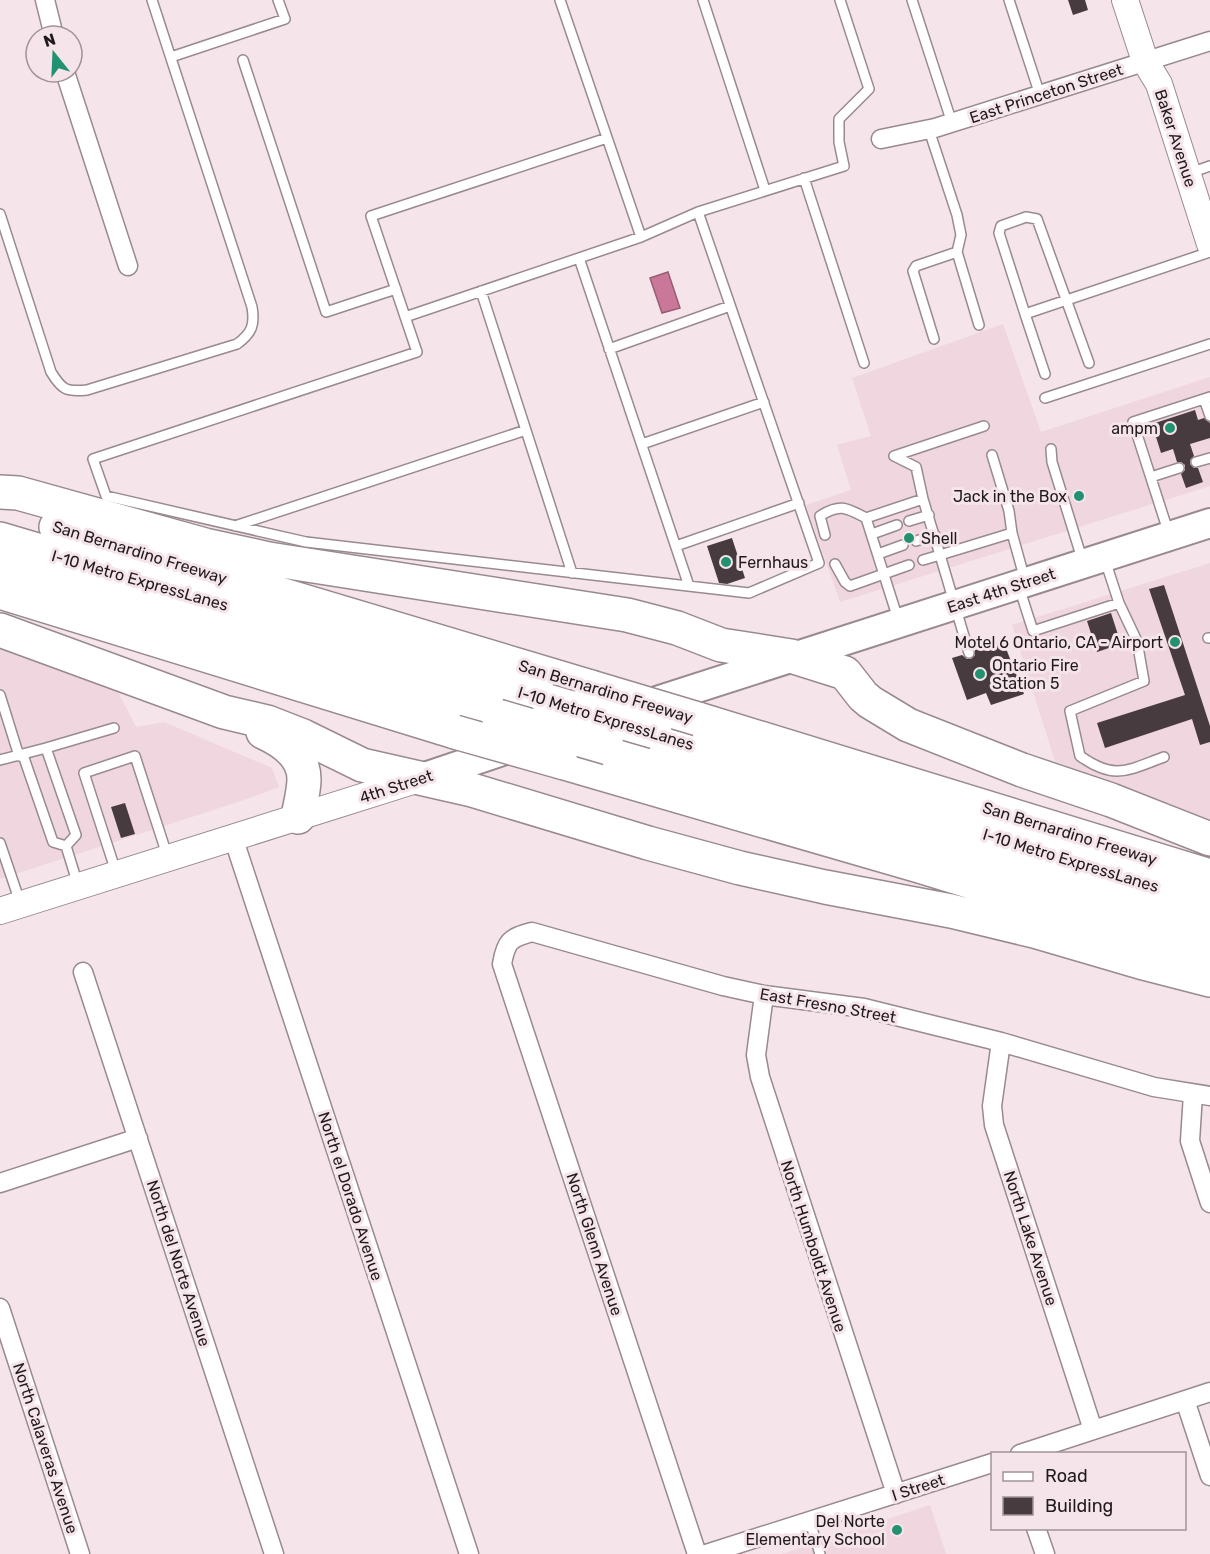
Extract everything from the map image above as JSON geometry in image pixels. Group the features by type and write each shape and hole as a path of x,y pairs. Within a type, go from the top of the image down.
{"highway":[{"path":"0,492 18,493 205,545 269,559 627,615 677,628 721,645 791,656 845,673 870,702 908,725 1022,770 1110,800 1210,839"},
{"name":"San Bernardino Freeway","path":"0,510 698,719 1210,876"},
{"name":"I-10 Metro ExpressLanes","path":"0,539 655,732 1210,902"},
{"name":"I-10 Metro ExpressLanes","path":"0,567 1210,928"},
{"path":"0,592 455,732 973,882 1210,955"},
{"path":"0,630 224,712 267,722 312,740 362,765 472,790 740,868 962,913 1210,980"},
{"path":"224,712 239,722 277,738 292,750 304,778 298,817"}],"main road":[{"name":"Baker Avenue","path":"1125,0 1145,61 1159,84 1199,170 1210,244"},
{"name":"East 4th Street","path":"791,656 1210,523"},
{"name":"4th Street","path":"10,908 419,779 791,656"}],"street":[{"path":"45,0 51,24"},
{"name":"East Princeton Street","path":"881,139 952,123 1210,41"},
{"path":"69,84 128,266"},
{"name":"North el Dorado Avenue","path":"233,837 469,1554"},
{"name":"East Fresno Street","path":"517,937 532,932 723,986 764,995 864,1008 1001,1042 1154,1087 1202,1095"},
{"name":"North Glenn Avenue","path":"517,937 505,947 502,964 697,1554"},
{"name":"North del Norte Avenue","path":"83,972 274,1554"},
{"name":"North Humboldt Avenue","path":"764,995 756,1055 760,1077 896,1494"},
{"name":"North Lake Avenue","path":"1001,1042 992,1106 994,1125 1094,1430"},
{"path":"1202,1095 1191,1141 1210,1203"},
{"path":"0,1183 138,1138"},
{"name":"North Calaveras Avenue","path":"0,1308 80,1554"},
{"path":"1026,1452 1210,1392"},
{"path":"1185,1400 1210,1476"},
{"name":"I Street","path":"706,1554 991,1464"},
{"path":"1037,1530 1045,1554"}],"lane":[{"path":"0,214 51,372 59,385 70,392 87,390 237,344 249,334 254,321 252,307 152,0"},
{"path":"171,57 285,19 278,0"},
{"path":"560,0 641,237"},
{"path":"703,0 765,190"},
{"path":"405,317 641,237 698,212 844,166 839,142 839,119 869,89 840,0"},
{"path":"912,0 952,123"},
{"path":"1008,0 1040,95"},
{"path":"243,60 326,312 396,289"},
{"path":"928,130 957,215 961,235 957,252 979,325"},
{"path":"607,138 371,216 417,352 93,459 106,496 306,542 749,593 819,563 698,212"},
{"path":"804,178 864,363"},
{"path":"1045,374 999,233 1001,226 1026,217 1037,219 1089,363"},
{"path":"934,339 913,271 916,266 957,252"},
{"path":"1025,314 1210,252"},
{"path":"579,258 689,586"},
{"path":"481,291 572,573"},
{"path":"609,349 730,306"},
{"path":"1045,398 1210,344"},
{"path":"1170,536 1133,422 1207,398 1210,416"},
{"path":"642,444 764,402"},
{"path":"969,653 923,499 916,467 894,456 984,426"},
{"path":"235,526 526,430"},
{"path":"1051,449 1052,462 1094,560 1119,603 1137,641 1143,665 1144,681 1070,711 1080,756 1095,767 1121,773 1164,757"},
{"path":"992,455 1009,511 1033,631 1119,603"},
{"path":"1196,462 1210,458"},
{"path":"1151,477 1179,468"},
{"path":"866,518 923,499"},
{"path":"676,546 799,503"},
{"path":"825,535 820,516 831,509 847,507 866,518 899,622"},
{"path":"909,521 928,515"},
{"path":"872,534 897,525"},
{"path":"923,560 1012,533"},
{"path":"916,541 935,535"},
{"path":"878,554 903,545"},
{"path":"835,564 845,582 850,586 909,565"},
{"path":"0,695 53,842 66,846"},
{"path":"0,760 22,756 114,728"},
{"path":"46,748 76,835 66,846"},
{"path":"117,874 84,773 135,756 168,858"},
{"path":"0,843 10,908"},
{"path":"66,846 78,885"},
{"path":"810,1522 820,1554"}],"shaded area":[{"path":"668,272 680,308 662,313 650,278"},
{"path":"1003,324 1041,432 1210,377 1210,486 840,602 806,505 851,490 837,445 871,436 852,378"},
{"path":"1210,563 1210,824 1055,761 1012,625"},
{"path":"0,645 114,684 136,727 164,722 272,768 279,787 0,879"},
{"name":"Del Norte Elementary School","path":"930,1505 946,1554 782,1554"}],"building":[{"path":"1068,0 1085,0 1088,10 1073,15"},
{"path":"1195,410 1198,420 1204,418 1210,423 1210,438 1190,444 1194,456 1190,464 1198,468 1203,482 1186,488 1181,474 1185,470 1185,465 1177,462 1173,449 1161,453 1152,424"},
{"name":"Fernhaus","path":"732,538 745,578 727,584 719,583 707,546"},
{"name":"Motel 6 Ontario, CA - Airport","path":"1164,585 1210,726 1210,742 1200,745 1192,719 1105,748 1097,723 1185,695 1149,589"},
{"path":"1111,613 1121,644 1097,652 1087,621"},
{"name":"Ontario Fire Station 5","path":"1003,641 1024,694 991,705 986,693 967,700 952,658 962,655 971,659 975,655 975,650"},
{"path":"125,803 135,834 121,838 111,807"}],"place":[{"name":"ampm","path":"1170,428"},
{"name":"Jack in the Box","path":"1079,496"},
{"name":"Shell","path":"909,538"},
{"name":"Fernhaus","path":"726,562"},
{"name":"Motel 6 Ontario, CA - Airport","path":"1175,642"},
{"name":"Ontario Fire Station 5","path":"980,674"},
{"name":"Del Norte Elementary School","path":"897,1530"}]}
